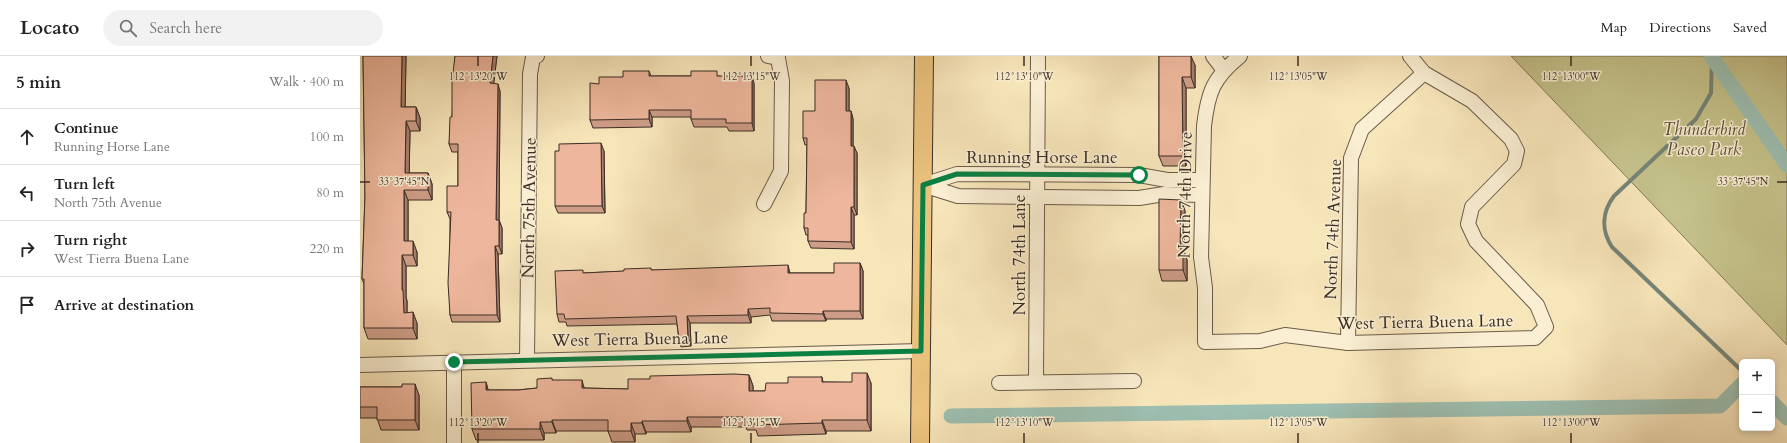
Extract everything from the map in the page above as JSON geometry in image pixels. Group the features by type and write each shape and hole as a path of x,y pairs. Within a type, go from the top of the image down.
{"main road":[{"path":"920,443 924,56"}],"street":[{"name":"North 75th Avenue","path":"527,360 530,74 535,56"},
{"name":"North 74th Lane","path":"1036,382 1038,56"},
{"path":"1213,56 1224,69"},
{"name":"North 74th Drive","path":"1205,342 1205,288 1201,257 1202,180 1206,106 1212,86 1224,69 1240,56"},
{"path":"1410,56 1424,73"},
{"path":"764,204 781,171 782,80 773,57"},
{"name":"West Tierra Buena Lane","path":"1205,342 1260,341 1285,336 1348,343 1535,338 1546,326 1537,305 1476,241 1468,224 1472,207 1514,164 1517,151 1511,139 1472,101 1424,73"},
{"name":"North 74th Avenue","path":"1348,343 1351,158 1362,129 1424,73"},
{"name":"Running Horse Lane","path":"923,185 957,174 1139,175 1167,180 1202,180"},
{"path":"1139,175 1139,198"},
{"path":"923,185 958,196 1139,198 1164,194 1202,195"},
{"name":"West Tierra Buena Lane","path":"360,365 921,351"},
{"path":"454,362 454,443"},
{"path":"999,382 1134,381"}],"green space":[{"name":"Thunderbird Paseo Park","path":"1511,56 1787,56 1787,345"}],"building":[{"path":"363,56 402,56 401,107 416,107 416,121 406,121 405,173 428,173 428,190 404,190 404,241 413,241 413,255 402,255 402,290 404,313 413,312 413,328 364,328 364,279 362,279 365,196"},
{"path":"455,56 493,56 490,83 498,84 496,220 499,220 499,246 495,246 497,315 450,315 448,283 451,212 447,212 447,186 458,186 458,144 449,144 450,117 452,117 452,81"},
{"path":"1159,56 1191,56 1191,77 1182,77 1183,156 1159,156"},
{"path":"623,71 649,71 649,76 691,76 691,71 717,71 717,76 752,76 752,123 726,123 726,119 691,119 691,110 649,110 649,119 590,120 590,83 599,84 599,77 623,77"},
{"path":"815,80 846,80 846,111 851,111 851,146 854,146 854,207 851,207 851,242 808,241 808,228 804,228 804,213 806,213 807,138 803,138 803,111 815,111"},
{"path":"601,143 602,206 555,206 555,151 559,151 559,144"},
{"path":"1159,199 1181,200 1180,249 1183,249 1183,270 1159,270"},
{"path":"834,263 860,263 860,311 823,311 823,314 770,313 770,308 748,309 748,315 687,316 688,338 679,339 676,316 565,319 564,314 557,314 555,271 583,270 583,273 624,271 624,269 651,268 651,270 788,265 788,273 834,273"},
{"path":"852,373 867,373 867,420 822,420 822,423 754,425 754,419 743,419 743,417 687,417 687,421 642,421 642,423 631,423 631,431 608,431 608,420 552,420 552,422 540,422 540,429 472,429 471,383 486,382 486,390 518,390 537,388 537,379 552,378 552,380 582,380 582,388 628,389 628,379 650,379 650,376 735,374 749,375 749,391 765,391 766,383 788,383 788,377 822,377 822,382 852,382"},
{"path":"402,384 415,384 415,420 377,420 377,407 360,407 360,387 402,387"}],"waterway":[{"path":"1711,56 1787,165"},
{"path":"1712,57 1711,93 1696,119 1614,196 1607,208 1604,221 1608,241 1612,247 1739,368"},
{"path":"951,416 1720,406 1739,387"},
{"path":"1775,405 1787,418"}],"route":[{"path":"454,362 822,352 921,351 923,185 957,174 1139,175"}]}
